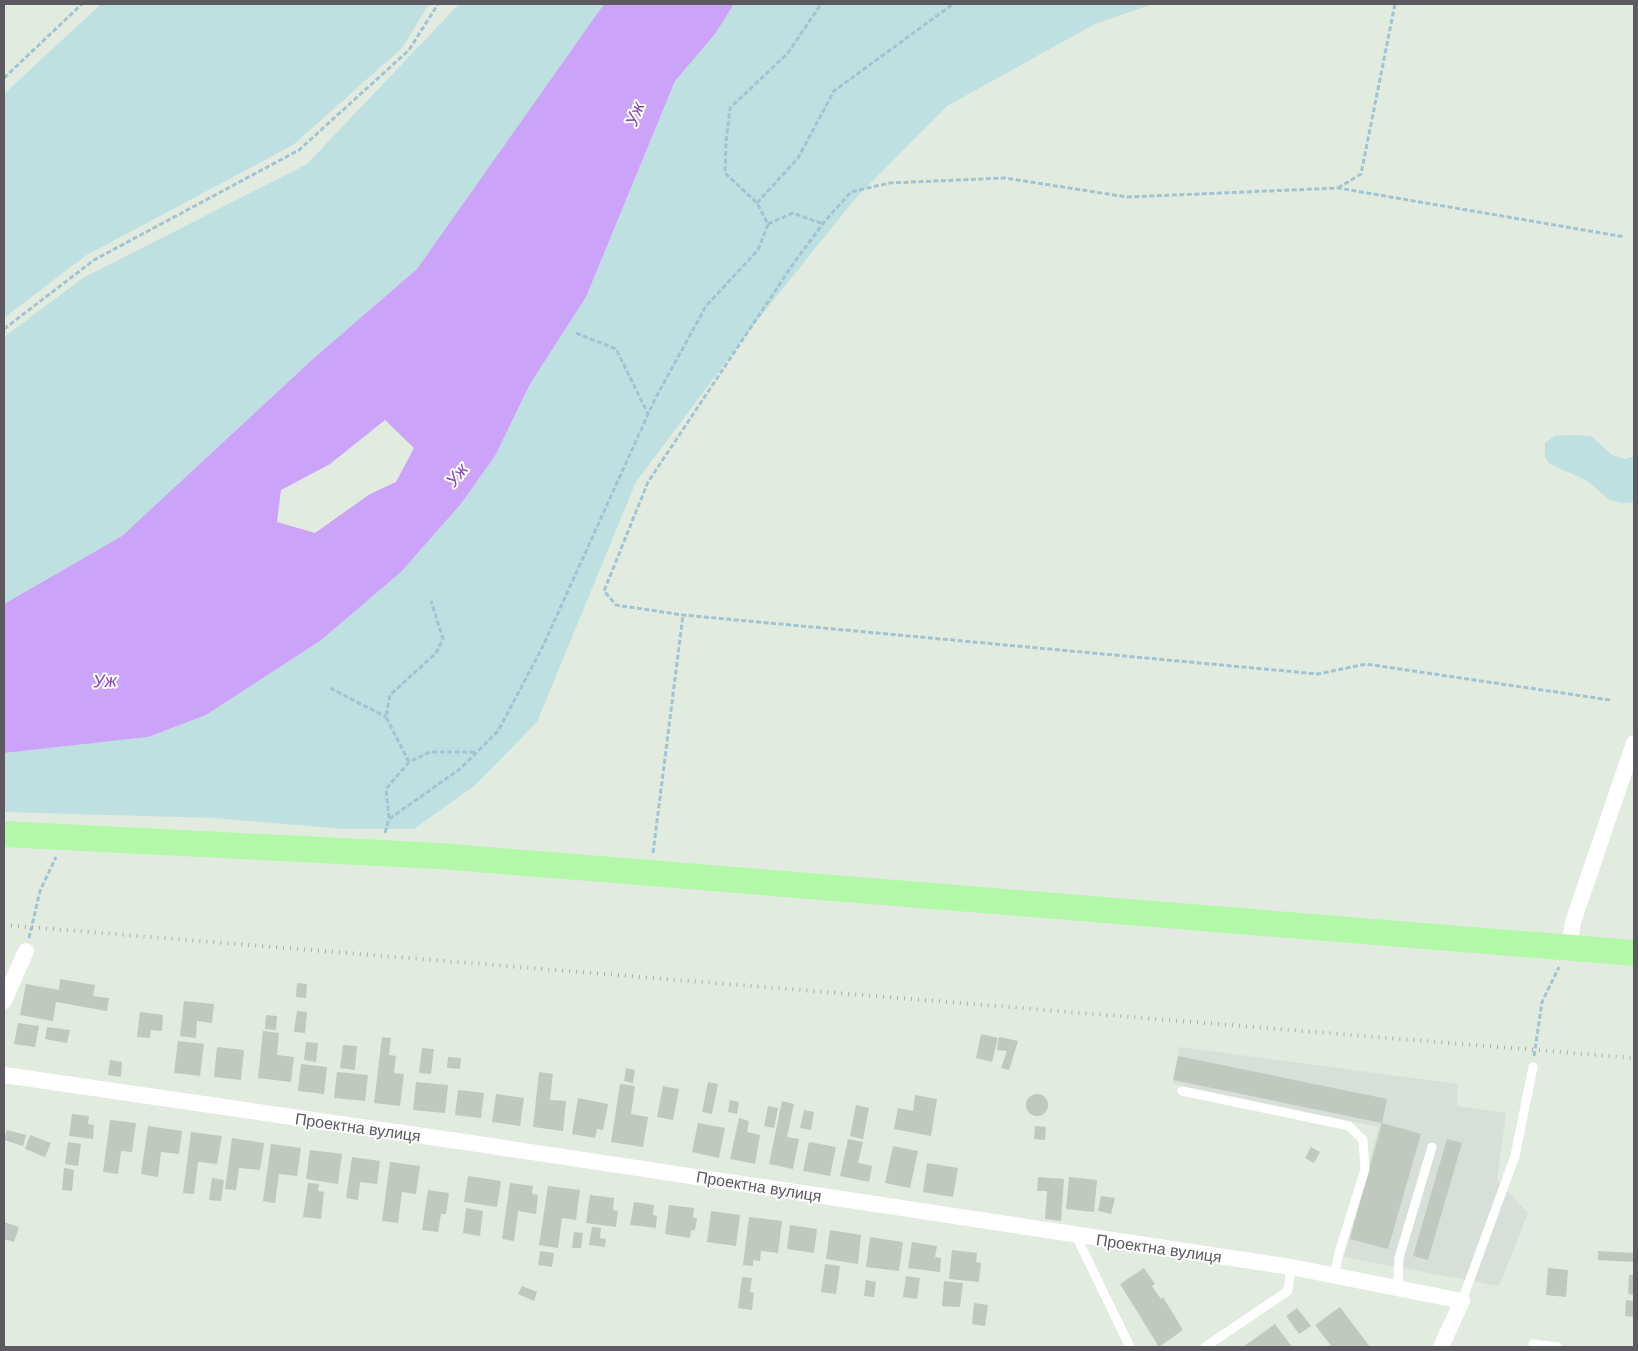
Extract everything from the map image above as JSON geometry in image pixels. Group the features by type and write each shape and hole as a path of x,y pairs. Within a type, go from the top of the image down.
{"main road":[{"path":"4,834 440,856 1634,953"}],"street":[{"path":"1568,948 1573,922 1633,751"},
{"path":"4,1001 26,951"},
{"name":"Проектна вулиця","path":"4,1075 524,1151 1291,1267 1462,1301"},
{"path":"1442,1347 1462,1301"}],"lane":[{"path":"1462,1301 1515,1156 1533,1067"},
{"path":"1182,1091 1349,1126 1358,1132 1363,1140 1366,1153 1365,1169 1338,1253 1334,1277"},
{"path":"1398,1288 1400,1258 1432,1147"},
{"path":"1076,1236 1130,1347"},
{"path":"1206,1347 1288,1291 1291,1267"},
{"path":"1533,1344 1557,1347"}],"path":[{"path":"4,78 82,4"},
{"path":"4,329 94,260 299,150 409,50 438,4"},
{"path":"768,224 757,203 725,173 730,108 788,53 821,4"},
{"path":"757,203 798,158 834,91 953,4"},
{"path":"1338,188 1361,174 1394,4"},
{"path":"1610,700 1366,664 1318,674 683,615 616,605 604,591 648,482 793,264 823,224 851,192 888,183 1005,178 1127,197 1338,188 1625,237"},
{"path":"389,818 460,769 498,731 543,646 648,415 706,306 758,250 768,224 793,212 823,224"},
{"path":"576,333 616,349 648,415"},
{"path":"386,717 390,695 436,653 443,639 431,601"},
{"path":"651,873 683,615"},
{"path":"330,688 386,717 409,762"},
{"path":"378,853 389,818 386,789 409,762 430,752 477,752"},
{"path":"26,951 40,891 65,837"},
{"path":"1533,1067 1542,1002 1568,948"}],"shaded area":[{"path":"101,4 429,4 402,48 293,145 85,256 4,318 4,94"},
{"path":"459,4 604,4 417,269 314,358 122,536 4,604 4,337 83,278 307,164"},
{"path":"734,4 1153,4 1095,24 947,106 855,199 752,327 636,482 537,722 474,786 414,829 345,829 215,818 4,812 4,753 148,737 206,715 320,641 401,572 460,505 495,456 530,384 586,297 675,81 715,34"},
{"path":"1555,436 1591,436 1612,455 1626,459 1634,456 1634,502 1622,503 1610,500 1586,480 1550,464 1545,457 1545,443"},
{"path":"1179,1047 1458,1084 1457,1106 1506,1113 1497,1180 1528,1213 1499,1286 1344,1257 1379,1127 1173,1084"}],"water":[{"name":"Уж","path":"604,4 734,4 715,34 675,81 586,297 530,384 495,456 460,505 401,572 320,641 206,715 148,737 4,753 4,604 122,536 314,358 417,269","holes":["385,420 414,448 396,482 370,494 315,533 277,522 281,490 330,464"]}],"building":[{"path":"60,979 95,985 93,996 109,998 107,1011 56,1002 53,1021 20,1015 26,984 59,990"},
{"path":"297,983 307,984 306,998 296,997"},
{"path":"184,1001 214,1004 212,1023 197,1021 196,1038 180,1036"},
{"path":"297,1011 307,1012 305,1033 294,1032"},
{"path":"140,1012 163,1015 162,1031 151,1030 150,1038 137,1037"},
{"path":"266,1015 277,1016 276,1030 265,1029"},
{"path":"18,1023 39,1026 35,1047 14,1044"},
{"path":"47,1027 70,1030 67,1043 45,1039"},
{"path":"263,1031 279,1033 277,1055 294,1057 291,1082 258,1078"},
{"path":"981,1034 998,1038 992,1062 976,1058"},
{"path":"382,1037 391,1038 389,1055 396,1056 394,1073 404,1074 400,1106 374,1103"},
{"path":"999,1037 1018,1041 1009,1070 1001,1068 1007,1051 997,1050"},
{"path":"178,1041 204,1044 200,1076 174,1073"},
{"path":"306,1042 318,1043 316,1062 304,1060"},
{"path":"343,1045 357,1046 355,1070 340,1068"},
{"path":"217,1047 244,1050 241,1080 214,1077"},
{"path":"422,1048 434,1049 431,1074 419,1073"},
{"path":"1178,1056 1387,1099 1382,1123 1173,1080"},
{"path":"448,1057 461,1058 460,1069 447,1068"},
{"path":"110,1060 122,1062 121,1077 108,1075"},
{"path":"301,1064 327,1067 324,1094 298,1091"},
{"path":"626,1068 635,1070 633,1083 624,1081"},
{"path":"337,1072 368,1075 365,1101 334,1098"},
{"path":"539,1072 553,1074 550,1100 566,1101 563,1131 533,1127"},
{"path":"416,1082 448,1085 445,1113 413,1110"},
{"path":"708,1082 718,1084 712,1114 702,1112"},
{"path":"620,1084 635,1086 631,1114 648,1117 643,1147 611,1142"},
{"path":"663,1086 679,1089 673,1120 657,1117"},
{"path":"458,1090 484,1093 481,1118 455,1115"},
{"path":"496,1094 524,1098 520,1126 492,1122"},
{"path":"1037,1094 1045,1097 1048,1105 1045,1113 1037,1116 1029,1113 1026,1105 1029,1097"},
{"path":"915,1095 937,1099 931,1136 894,1129 898,1108 913,1111"},
{"path":"578,1098 608,1104 603,1130 597,1129 595,1138 572,1134"},
{"path":"730,1100 739,1102 737,1114 728,1112"},
{"path":"782,1101 794,1104 787,1137 799,1139 793,1169 769,1164"},
{"path":"856,1105 869,1108 863,1139 850,1136"},
{"path":"768,1106 778,1108 774,1128 764,1126"},
{"path":"804,1110 814,1112 811,1130 800,1128"},
{"path":"72,1114 89,1116 88,1124 94,1125 93,1139 69,1136"},
{"path":"739,1118 749,1121 747,1132 760,1135 755,1164 730,1159"},
{"path":"110,1120 136,1123 132,1152 121,1151 118,1174 103,1172"},
{"path":"698,1123 725,1128 719,1158 692,1152"},
{"path":"1382,1123 1421,1134 1388,1249 1350,1239"},
{"path":"148,1126 182,1131 179,1154 161,1152 158,1177 141,1174"},
{"path":"1035,1126 1046,1127 1045,1140 1034,1139"},
{"path":"7,1130 26,1135 23,1146 4,1140"},
{"path":"191,1132 222,1136 217,1164 198,1162 194,1194 183,1193"},
{"path":"30,1135 51,1143 45,1157 25,1149"},
{"path":"232,1138 264,1143 260,1170 239,1168 236,1190 225,1189"},
{"path":"848,1139 863,1142 858,1163 872,1166 869,1182 840,1176"},
{"path":"1447,1139 1462,1143 1428,1260 1413,1256"},
{"path":"68,1142 81,1144 78,1166 65,1164"},
{"path":"809,1142 836,1147 830,1176 803,1171"},
{"path":"271,1144 301,1148 297,1176 279,1174 275,1203 263,1201"},
{"path":"893,1146 918,1151 910,1188 885,1183"},
{"path":"1311,1147 1320,1152 1314,1163 1305,1158"},
{"path":"310,1150 342,1154 338,1184 306,1179"},
{"path":"352,1157 380,1161 377,1184 360,1182 358,1200 346,1198"},
{"path":"390,1162 420,1166 416,1194 402,1192 398,1223 382,1221"},
{"path":"927,1163 958,1168 953,1197 923,1192"},
{"path":"64,1168 74,1170 72,1191 62,1190"},
{"path":"468,1176 501,1181 497,1207 464,1202"},
{"path":"1038,1177 1064,1179 1061,1221 1045,1219 1047,1191 1037,1191"},
{"path":"1069,1177 1097,1180 1094,1212 1066,1209"},
{"path":"212,1178 224,1180 221,1201 209,1200"},
{"path":"308,1183 319,1184 318,1191 324,1192 321,1219 303,1217"},
{"path":"510,1183 533,1186 532,1194 538,1195 536,1214 518,1211 514,1241 502,1239"},
{"path":"548,1186 580,1190 576,1220 562,1218 558,1248 539,1245"},
{"path":"428,1190 449,1193 446,1214 441,1214 438,1232 422,1230"},
{"path":"590,1195 614,1198 613,1210 618,1211 616,1227 586,1223"},
{"path":"1101,1196 1115,1198 1111,1214 1098,1211"},
{"path":"634,1202 654,1205 653,1215 657,1216 656,1228 630,1225"},
{"path":"669,1205 694,1208 693,1218 697,1218 695,1230 691,1230 690,1238 665,1234"},
{"path":"466,1208 483,1211 480,1236 463,1233"},
{"path":"711,1211 740,1215 736,1246 707,1242"},
{"path":"749,1217 782,1221 778,1253 761,1251 760,1261 753,1260 753,1266 743,1265"},
{"path":"4,1222 19,1227 14,1242 4,1239"},
{"path":"790,1225 817,1229 814,1253 787,1249"},
{"path":"592,1227 601,1228 600,1238 606,1239 605,1247 589,1245"},
{"path":"830,1230 861,1235 858,1264 826,1259"},
{"path":"574,1232 583,1233 581,1248 572,1248"},
{"path":"870,1237 903,1242 899,1271 866,1267"},
{"path":"912,1242 937,1246 935,1257 941,1258 940,1272 908,1268"},
{"path":"952,1250 977,1253 976,1262 981,1263 979,1282 949,1279"},
{"path":"540,1251 554,1253 552,1267 538,1265"},
{"path":"1598,1251 1634,1253 1634,1262 1598,1260"},
{"path":"825,1264 840,1266 836,1294 821,1292"},
{"path":"1144,1268 1155,1284 1152,1286 1161,1299 1163,1297 1183,1330 1159,1347 1120,1284"},
{"path":"1548,1268 1568,1270 1566,1297 1546,1295"},
{"path":"1629,1275 1634,1275 1634,1295 1628,1294"},
{"path":"906,1276 920,1278 917,1299 903,1297"},
{"path":"742,1277 752,1278 750,1292 754,1293 752,1310 738,1308"},
{"path":"866,1280 876,1282 874,1297 864,1296"},
{"path":"944,1281 963,1283 960,1307 942,1306"},
{"path":"522,1286 537,1292 534,1301 518,1294"},
{"path":"1626,1300 1634,1301 1634,1317 1625,1316"},
{"path":"974,1303 988,1305 985,1326 972,1324"},
{"path":"1340,1307 1370,1347 1332,1347 1315,1325"},
{"path":"1297,1308 1311,1326 1299,1334 1286,1316"},
{"path":"1275,1324 1292,1347 1243,1347"}],"railway":[{"path":"4,925 1634,1058"}]}
